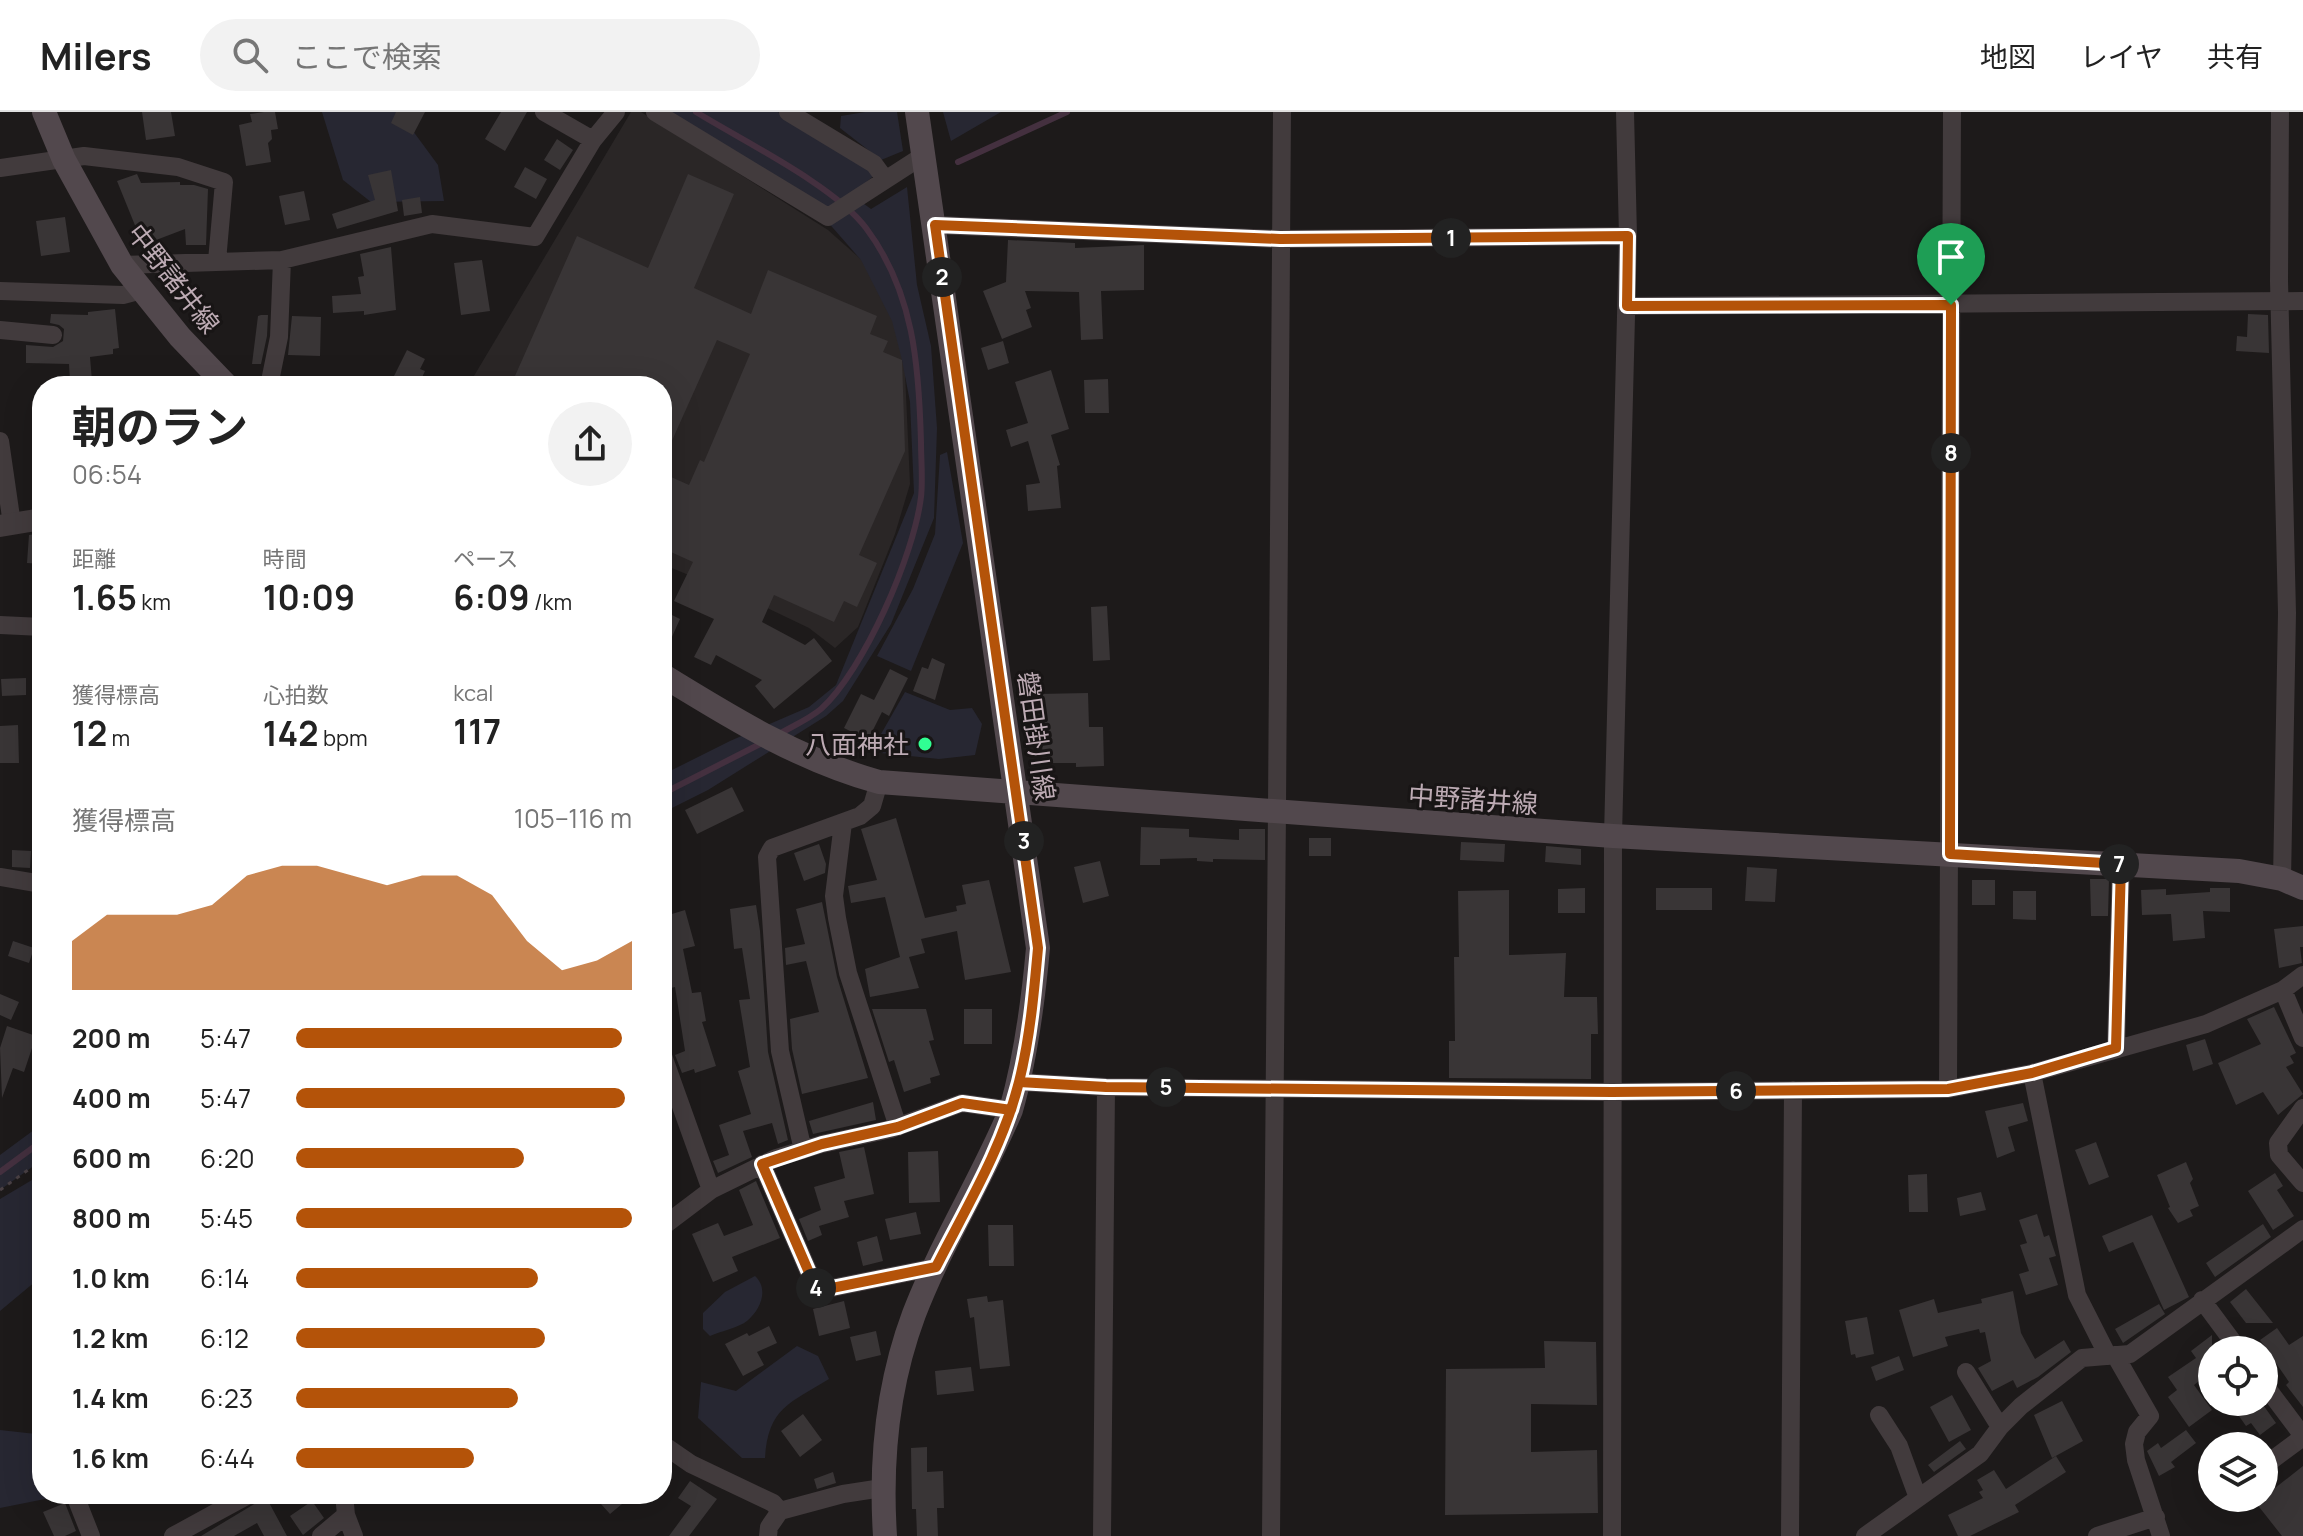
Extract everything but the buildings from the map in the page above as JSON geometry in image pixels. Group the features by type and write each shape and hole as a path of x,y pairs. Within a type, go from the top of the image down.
{"main road":[{"name":"中野諸井線","path":"44,112 64,160 122,265 180,337 217,376"},
{"name":"磐田掛川線","path":"885,1536 882,1488 886,1426 897,1367 915,1311 1011,1110 1032,1011 1038,948 917,112"},
{"name":"中野諸井線","path":"672,681 748,728 810,759 879,782 1613,836 2239,871 2292,884"}],"street":[{"path":"544,112 593,140"},
{"path":"122,265 282,260 432,224 535,237 593,140 616,112"},
{"path":"655,112 828,217 924,155"},
{"path":"788,112 874,164 885,179"},
{"path":"1271,1536 1277,1087 1276,813 1282,112"},
{"path":"1612,1536 1613,836 1627,306 1625,112"},
{"path":"1948,1089 1952,112"},
{"path":"2280,112 2280,301 2295,610 2292,884"},
{"path":"0,168 84,156 178,167 224,182 217,261"},
{"path":"935,225 1280,239 1628,236"},
{"path":"271,376 279,337 282,260"},
{"path":"0,291 123,295 142,290"},
{"path":"1627,306 2303,301"},
{"path":"0,330 53,335"},
{"path":"0,441 6,525 32,521"},
{"path":"0,625 32,627"},
{"path":"803,1150 780,1051 767,857 772,848 860,816 872,806 879,782"},
{"path":"843,823 834,896 837,918 848,973 898,1127"},
{"path":"2116,1048 2121,864"},
{"path":"0,877 32,882"},
{"path":"1019,1082 1106,1087 1612,1092 1948,1089 2032,1073 2206,1024 2283,990 2303,975"},
{"path":"2283,990 2303,1038"},
{"path":"2032,1073 2077,1295 2150,1416 2137,1432 2134,1444 2136,1460 2161,1536"},
{"path":"672,1081 711,1190"},
{"path":"1102,1536 1106,1087"},
{"path":"1790,1536 1793,1090"},
{"path":"672,1219 711,1190 762,1164 803,1150 898,1127 962,1103 1011,1110"},
{"path":"2303,1108 2278,1143 2279,1155 2303,1183"},
{"path":"762,1164 817,1291 936,1267"},
{"path":"1865,1536 1980,1454 2021,1406 2082,1358 2130,1354 2303,1229"},
{"path":"2202,1300 2229,1336"},
{"path":"1966,1372 2000,1427"},
{"path":"2278,1403 2303,1436 2278,1455"},
{"path":"1879,1415 1899,1446 1918,1498"},
{"path":"672,1451 691,1464 773,1503 780,1511"},
{"path":"768,1536 769,1527 780,1511 843,1494 882,1488"},
{"path":"78,1504 91,1536"},
{"path":"173,1536 228,1504"},
{"path":"345,1504 354,1536"},
{"path":"321,1536 346,1515"},
{"path":"2097,1536 2156,1517"}],"path":[{"path":"0,1190 32,1167"}],"shaded area":[{"path":"322,112 399,112 438,165 444,201 371,202 343,180"},
{"path":"631,112 641,112 828,230 864,262 894,313 904,350 910,484 895,534 858,627 835,648 809,628 672,568 672,376 474,376"},
{"path":"665,112 778,112 879,171 852,195 871,209 907,187 917,285 931,346 937,428 934,518 891,624 843,701 826,716 708,790 672,808 672,770 809,707 836,685 914,493 910,402 892,321 861,260 819,212"},
{"path":"897,112 903,151 881,160 840,128 841,116"},
{"path":"943,112 1001,112 951,141"},
{"path":"947,452 963,543 911,671 877,656 913,589 935,534 940,455"},
{"path":"905,692 950,710 972,708 982,724 975,755 939,759 881,753 881,734"},
{"path":"32,1131 32,1167 0,1190 0,1155"},
{"path":"32,1180 32,1284 0,1311 0,1199"},
{"path":"755,1276 762,1287 762,1299 756,1311 734,1328 710,1336 703,1329 703,1313 725,1292"},
{"path":"797,1346 818,1356 829,1379 792,1401 776,1417 767,1441 765,1458 742,1458 698,1418 701,1382 736,1391"},
{"path":"0,1430 32,1434 32,1502 0,1508"}],"waterway":[{"path":"696,112 811,180 852,212 882,252 895,278 911,330 915,358 922,490 898,579 870,640 837,691 816,713 779,734"},
{"path":"958,162 1067,112"},
{"path":"672,789 762,743"},
{"path":"0,1172 32,1148"}],"place":[{"name":"八面神社","path":"925,744"}],"route":[{"path":"1951,305 1627,306 1628,236 1280,239 935,225 1038,948 1032,1011 1011,1110 936,1267 817,1291 762,1164 822,1144 898,1127 962,1103 1011,1110 1019,1082 1106,1087 1612,1092 1948,1089 2032,1073 2116,1048 2121,864 1950,854 1951,305"}]}
